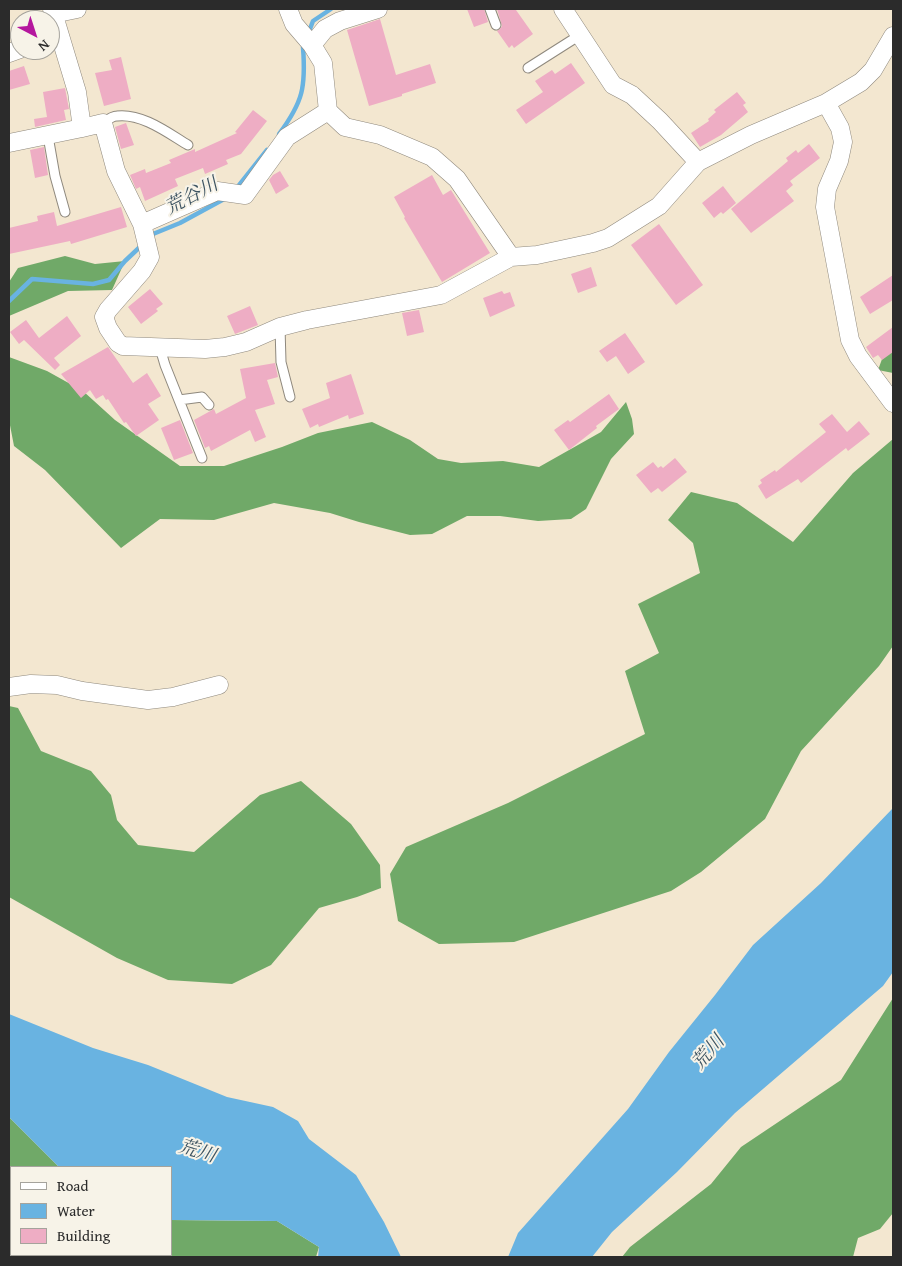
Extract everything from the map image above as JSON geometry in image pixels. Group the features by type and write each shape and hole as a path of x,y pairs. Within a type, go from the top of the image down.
{"street":[{"path":"60,10 77,9"},
{"path":"288,9 294,24 312,45 323,63 328,111 345,127 380,135 432,157 457,179 511,257"},
{"path":"312,45 325,29 340,21 378,9"},
{"path":"563,9 613,85 632,95 660,121 698,162"},
{"path":"9,143 103,123 116,170 142,224 150,257 142,271 108,310 104,317 108,328 118,343 123,346 205,349 225,347 246,342 280,327 307,320 441,295 511,257 546,253 608,238 659,206 698,162 751,135 826,103 861,82 873,70 893,36"},
{"path":"60,49 77,92 82,128"},
{"path":"826,103 840,128 844,142 839,161 827,189 826,207 850,340 858,356 893,403"},
{"path":"142,224 217,192 246,195 287,137 328,111"},
{"path":"9,686 31,684 57,685 82,691 148,700 173,697 219,685"}],"lane":[{"path":"490,9 496,25"},
{"path":"528,68 580,35"},
{"path":"103,123 115,116 132,117 159,128 188,145"},
{"path":"48,136 55,176 65,212"},
{"path":"280,327 281,362 290,397"},
{"path":"160,348 202,458"},
{"path":"179,400 202,397 209,405"}],"green space":[{"path":"65,256 95,264 125,261 112,290 68,291 9,316 9,282 18,268"},
{"path":"893,348 893,373 878,370 885,351"},
{"path":"9,357 47,371 83,391 115,420 180,466 224,466 318,433 372,422 410,440 438,459 461,463 503,461 539,467 601,432 626,402 632,419 634,434 611,459 586,509 571,519 538,521 500,516 467,516 432,534 410,535 330,513 274,503 214,520 160,519 121,548 45,470 14,446 9,420"},
{"path":"893,439 893,646 879,666 801,751 765,819 701,872 671,891 514,942 439,944 398,921 390,874 406,847 508,803 645,734 625,671 659,653 638,604 700,573 693,543 668,520 691,492 737,503 793,542 853,473"},
{"path":"9,706 18,708 41,751 91,771 111,795 117,820 138,845 194,852 260,795 301,781 351,824 380,865 381,888 319,908 271,965 232,984 168,980 117,958 9,897"},
{"path":"893,998 893,1213 880,1229 858,1238 853,1257 622,1257 630,1247 711,1184 741,1147 841,1080"},
{"path":"9,1117 58,1166 10,1166 10,1256 172,1256 172,1220 277,1221 319,1247 316,1257 9,1257"}],"water":[{"name":"荒川","path":"893,808 893,972 883,986 735,1113 677,1172 612,1232 592,1257 508,1257 518,1233 628,1109 669,1052 753,945 821,883"},
{"name":"荒川","path":"9,1014 93,1048 148,1065 227,1097 273,1107 298,1121 309,1139 356,1175 384,1222 401,1257 318,1257 319,1247 277,1221 172,1220 172,1166 58,1166 9,1117"}],"building":[{"path":"467,9 484,9 488,22 474,27"},
{"path":"497,9 519,9 516,10 533,34 514,48 512,45 509,48 497,31 502,26"},
{"path":"380,19 396,75 430,64 436,83 369,106 347,30"},
{"path":"121,57 131,99 104,106 95,73 112,70 109,60"},
{"path":"571,63 585,83 526,124 516,110 543,92 535,81 552,70 555,74"},
{"path":"24,66 30,84 9,90 9,71"},
{"path":"65,88 69,109 64,110 66,120 35,127 34,119 47,117 43,92"},
{"path":"737,92 746,103 743,105 748,112 721,135 700,147 691,133 709,121 708,119 716,112 714,110"},
{"path":"253,110 267,121 241,154 226,160 228,164 205,174 203,168 175,179 178,186 145,201 140,187 136,189 130,175 145,169 146,173 171,163 169,160 195,149 195,152 237,133 235,132"},
{"path":"126,123 134,145 121,149 115,127"},
{"path":"809,144 820,158 790,181 793,185 786,191 794,201 751,233 731,209 788,161 786,158 796,150 798,153"},
{"path":"44,147 48,175 35,178 30,150"},
{"path":"280,171 289,186 276,194 269,180"},
{"path":"432,175 443,195 451,190 490,253 442,282 404,218 394,197"},
{"path":"723,186 736,203 723,214 721,212 714,218 702,203"},
{"path":"121,207 127,227 71,244 70,241 9,254 9,228 38,221 37,216 54,212 57,226"},
{"path":"659,224 703,285 676,305 631,245"},
{"path":"591,267 597,286 578,293 571,274"},
{"path":"893,275 893,300 870,314 860,297"},
{"path":"150,289 163,304 156,309 158,311 141,324 128,307"},
{"path":"502,291 504,294 510,292 515,306 490,317 483,298"},
{"path":"250,306 258,325 235,334 227,316"},
{"path":"419,310 424,332 407,336 402,313"},
{"path":"67,316 81,336 54,358 60,365 55,370 24,340 19,344 10,332 26,320 39,338"},
{"path":"893,327 893,352 882,360 878,355 873,358 866,347"},
{"path":"625,333 645,362 628,374 616,356 607,362 599,351"},
{"path":"108,347 133,383 147,373 161,396 148,404 159,420 136,436 126,422 124,423 108,399 106,400 103,395 96,399 90,390 81,398 61,374"},
{"path":"275,363 278,377 267,380 275,404 255,410 266,437 255,442 250,430 211,451 209,446 205,448 194,420 214,409 216,414 246,398 240,369"},
{"path":"351,374 364,414 349,419 348,415 319,427 318,424 310,428 302,409 330,398 326,383"},
{"path":"609,394 619,409 569,450 554,430 568,420 570,422"},
{"path":"832,414 847,432 859,421 870,434 848,451 846,448 801,483 798,479 766,499 758,486 762,483 760,480 775,470 776,472 826,432 819,424"},
{"path":"180,420 193,453 174,460 161,428"},
{"path":"675,458 687,472 662,492 658,488 651,493 636,475 653,462 658,468 661,466 663,468"}],"waterway":[{"name":"荒谷川","path":"308,34 313,21 331,9"},
{"name":"荒谷川","path":"279,134 293,113 301,94 304,73 304,44"},
{"name":"荒谷川","path":"236,189 267,150"},
{"name":"荒谷川","path":"149,238 153,234 180,223 226,198"},
{"name":"荒谷川","path":"9,301 32,279 93,284 109,280 142,245"}]}
